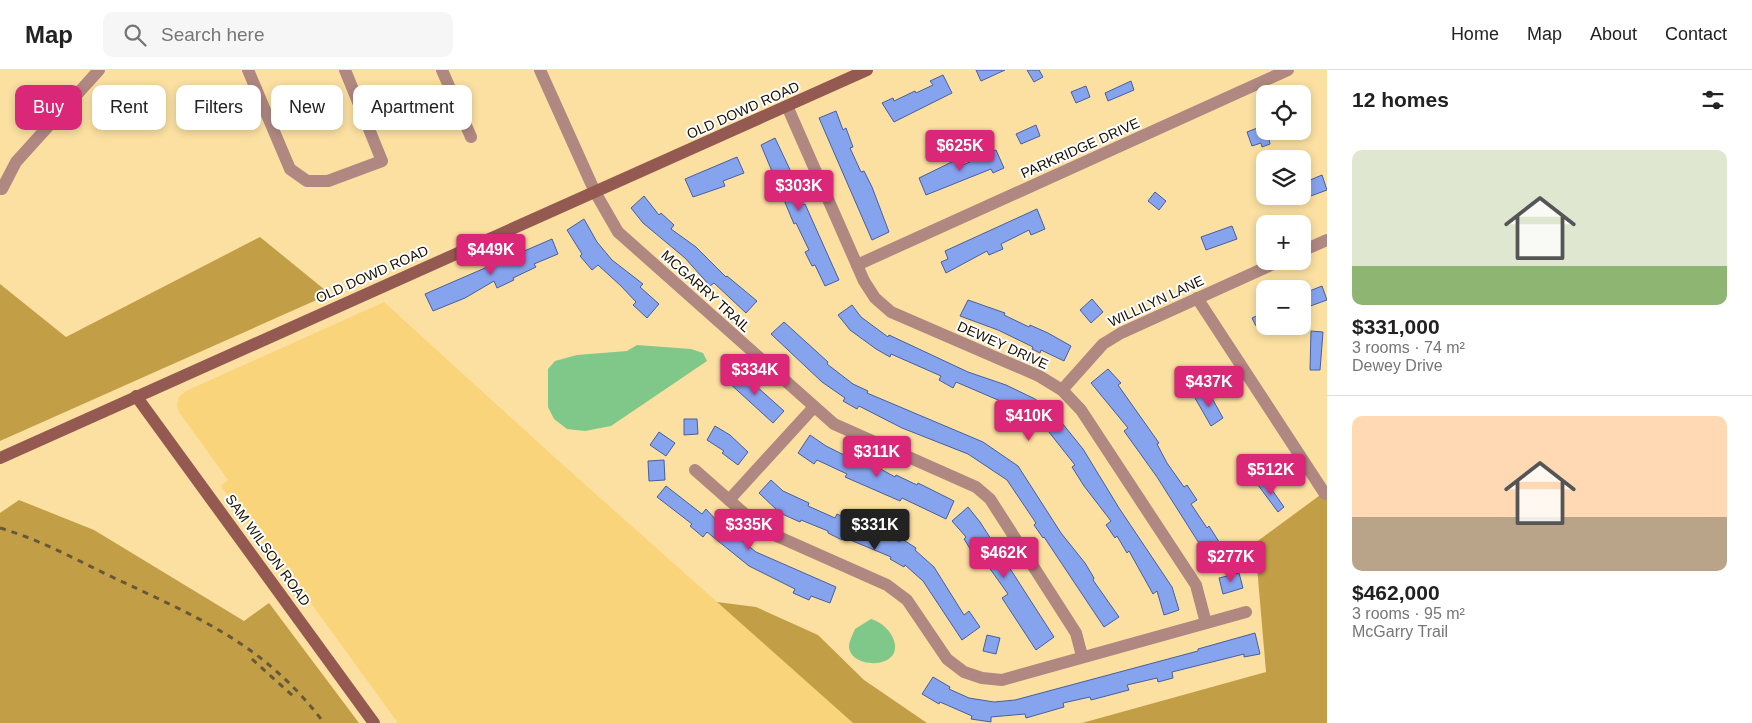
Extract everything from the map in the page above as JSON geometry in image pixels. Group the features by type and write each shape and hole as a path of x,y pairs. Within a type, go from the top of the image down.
{"street":[{"path":"2,189 16,162 100,70"},
{"path":"248,70 290,169 307,181 328,180 382,161 345,70"},
{"path":"442,70 471,137"},
{"name":"MCGARRY TRAIL","path":"540,70 595,192 618,232 814,407 846,431 976,487 990,499 1076,633 1082,656"},
{"name":"OLD DOWD ROAD","path":"0,458 867,70"},
{"name":"PARKRIDGE DRIVE","path":"857,265 1288,70"},
{"name":"DEWEY DRIVE","path":"786,106 864,281 875,298 891,312 1039,376 1062,390 1081,410 1196,585 1206,623"},
{"path":"1311,247 1327,240"},
{"name":"WILLILYN LANE","path":"1062,390 1103,344 1144,321 1260,270"},
{"path":"1197,298 1325,494"},
{"name":"SAM WILSON ROAD","path":"136,396 374,723"},
{"path":"729,500 814,407"},
{"path":"695,470 763,530 887,585 907,600 947,659 964,672 982,678 1002,680 1082,656 1246,612"}],"shaded area":[{"path":"260,237 330,294 0,441 0,284 66,337"},
{"path":"384,302 562,464 853,723 398,723 305,595 301,598 221,486 228,480 179,412 177,405 179,397 186,391"},
{"path":"637,345 691,349 703,353 707,361 611,426 585,431 567,429 554,419 548,407 548,369 555,361 577,355 627,351"},
{"path":"1327,490 1327,723 1082,723 1266,672 1255,543"},
{"path":"19,500 94,530 244,621 269,603 359,723 0,723 0,513"},
{"path":"717,602 756,607 818,635 864,680 927,723 853,723"},
{"path":"871,619 880,623 888,630 895,647 893,655 878,663 868,663 859,660 852,655 849,647 855,629"}],"building":[{"path":"976,70 1005,70 981,81"},
{"path":"1027,70 1039,70 1043,77 1034,82"},
{"path":"943,75 952,93 894,122 882,103 893,98 894,101 915,91 916,93 933,85 930,81"},
{"path":"1131,81 1134,90 1108,101 1105,93"},
{"path":"1086,86 1090,97 1076,103 1071,92"},
{"path":"836,111 843,130 846,128 853,147 850,148 861,172 864,171 872,187 889,232 872,240 819,118"},
{"path":"1036,125 1040,136 1021,144 1016,134"},
{"path":"1256,128 1256,140 1269,140 1270,144 1262,147 1261,143 1252,146 1247,132"},
{"path":"775,138 792,174 803,205 805,204 839,280 825,286 815,265 812,266 805,252 809,250 796,223 794,224 761,145"},
{"path":"996,150 1004,168 993,173 991,169 926,195 919,178 960,158 963,165"},
{"path":"737,157 744,173 723,181 725,186 693,197 685,179"},
{"path":"1322,175 1327,190 1311,196 1311,180"},
{"path":"1155,192 1166,201 1159,210 1148,201"},
{"path":"644,196 659,215 661,213 674,225 671,229 696,247 726,277 757,301 746,313 714,283 710,286 685,258 643,223 631,208"},
{"path":"1037,209 1045,229 1031,235 1029,230 1001,244 1003,249 989,255 987,251 946,273 941,262 948,259 945,251"},
{"path":"584,219 597,242 612,260 643,284 640,287 659,304 647,318 633,305 636,302 621,286 598,265 592,270 580,256 582,254 567,230"},
{"path":"1232,226 1237,239 1206,250 1201,237"},
{"path":"552,239 558,254 534,264 536,267 497,288 494,281 465,298 433,311 425,294"},
{"path":"1322,286 1327,300 1311,306 1311,290"},
{"path":"1092,299 1103,312 1091,323 1080,310"},
{"path":"968,300 1005,313 1004,315 1029,327 1030,325 1048,333 1071,346 1064,361 1041,350 1040,353 1032,349 1033,347 998,330 960,316"},
{"path":"852,305 861,317 888,337 889,335 968,372 1006,385 1035,399 1054,413 1083,449 1119,508 1172,587 1179,610 1164,615 1157,591 1153,594 1129,551 1127,553 1117,536 1115,538 1106,525 1111,521 1084,486 1072,467 1075,465 1041,422 1040,424 1017,408 1016,410 1004,405 1005,403 956,382 953,388 939,380 941,376 891,354 890,357 876,349 850,330 838,315"},
{"path":"1256,316 1256,326 1252,318"},
{"path":"784,322 828,362 827,364 853,384 868,391 867,393 983,442 1018,466 1061,533 1085,563 1094,578 1093,580 1119,617 1104,627 1034,525 1036,523 1007,480 968,454 902,428 859,406 857,409 843,401 845,398 822,382 771,334"},
{"path":"1311,331 1323,332 1320,370 1310,370"},
{"path":"737,369 784,411 773,423 727,381"},
{"path":"1108,369 1121,383 1118,385 1159,443 1157,444 1167,463 1184,487 1187,485 1197,500 1191,504 1207,528 1209,526 1221,545 1223,543 1234,558 1216,570 1157,477 1124,431 1128,428 1091,383"},
{"path":"1205,374 1211,382 1204,388 1197,381"},
{"path":"1208,391 1223,418 1211,426 1195,398"},
{"path":"684,419 697,419 698,434 684,435"},
{"path":"715,426 730,435 748,452 738,465 722,453 724,451 707,440"},
{"path":"659,432 675,443 666,456 650,445"},
{"path":"810,435 826,446 852,459 853,457 868,462 895,477 896,475 917,485 918,483 954,501 946,519 902,498 900,501 845,477 847,474 817,460 814,464 798,453"},
{"path":"664,460 665,480 649,481 648,461"},
{"path":"771,480 783,491 809,503 808,506 835,518 837,514 851,521 850,523 900,542 902,539 916,548 915,550 934,567 964,615 969,611 980,627 962,640 923,581 905,565 904,567 890,559 891,557 843,537 842,540 828,533 828,531 780,513 759,493"},
{"path":"1265,480 1284,507 1278,512 1258,485"},
{"path":"666,486 702,514 706,509 717,521 756,552 836,587 830,603 811,596 809,600 793,593 795,589 749,566 707,532 703,537 690,526 692,524 657,497"},
{"path":"968,507 980,522 1054,637 1036,650 1002,598 1008,594 978,552 974,555 964,539 966,537 952,521"},
{"path":"1239,573 1243,588 1223,594 1219,578"},
{"path":"1255,633 1260,654 1244,657 1244,654 1172,672 1173,678 1158,682 1157,678 1127,685 1129,690 1091,700 1090,697 1063,703 1064,707 1026,718 1025,714 991,717 991,722 971,719 972,716 940,702 939,704 922,694 933,677 950,687 949,689 969,698 994,702 1015,700 1198,651 1198,649"},
{"path":"987,635 1000,638 996,654 983,651"}],"railway":[{"path":"0,528 55,549 170,604 226,634 277,672 301,695 324,723"},
{"path":"252,659 293,696"}]}
